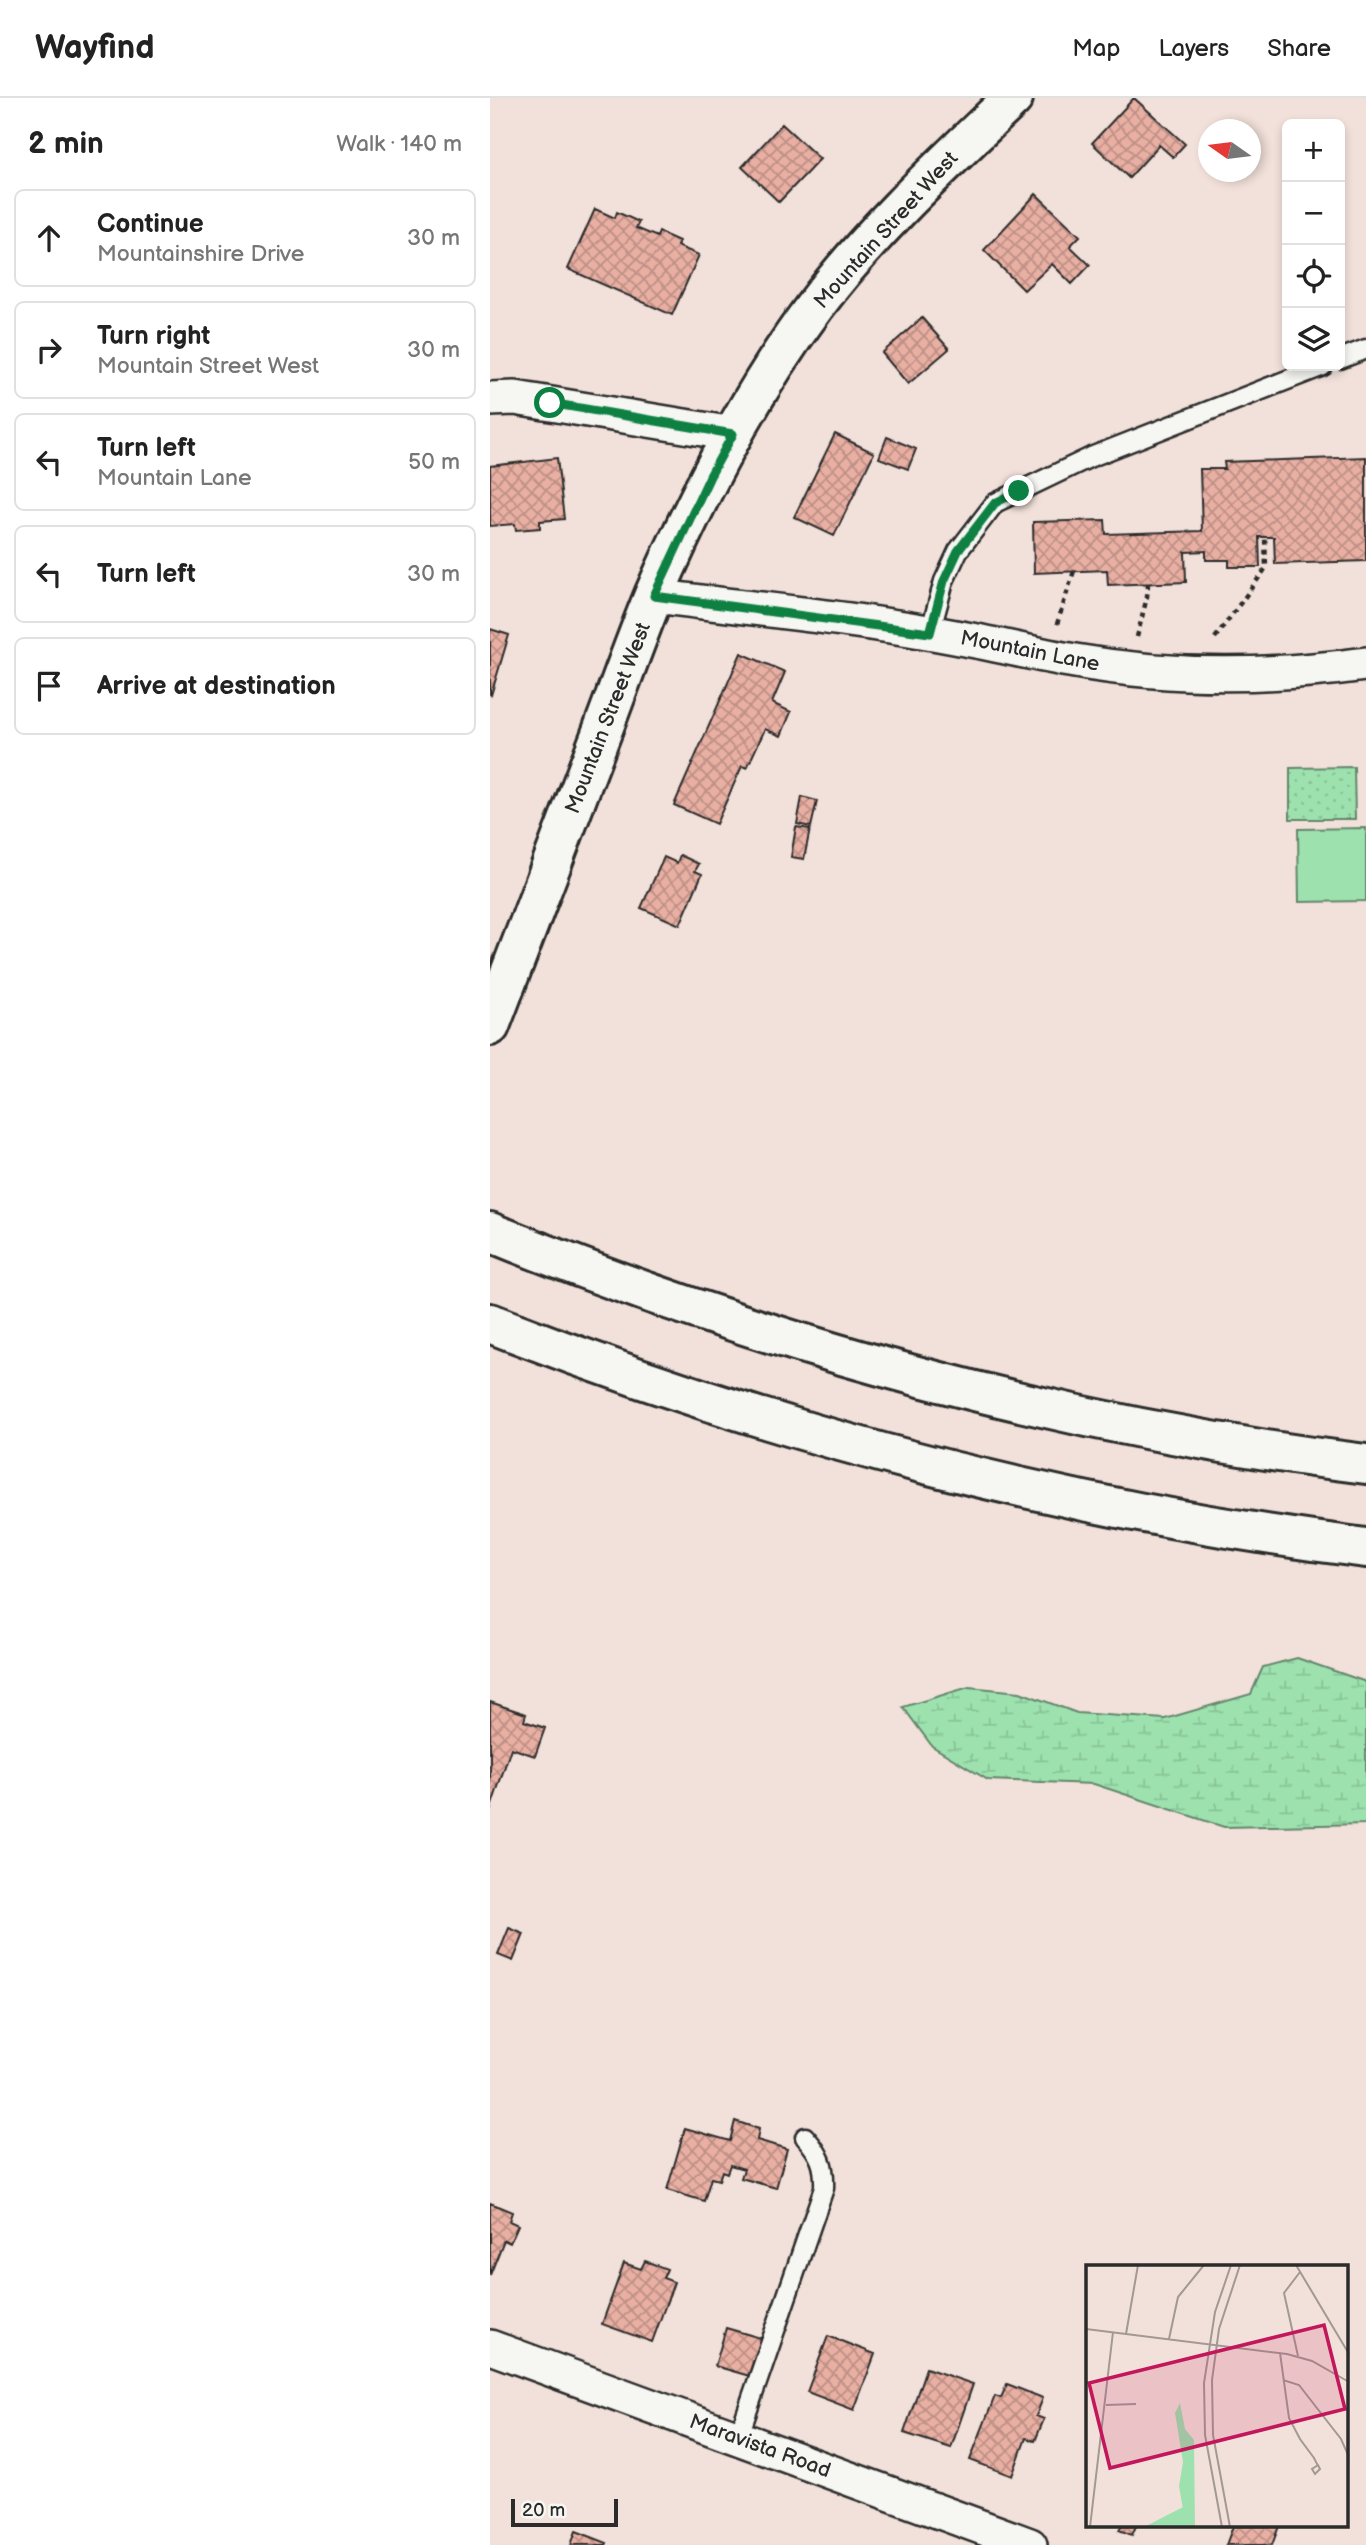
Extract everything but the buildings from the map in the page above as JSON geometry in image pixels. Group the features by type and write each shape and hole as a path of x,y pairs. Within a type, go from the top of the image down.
{"main road":[{"name":"Mountain Street West","path":"490,1026 654,596 710,476 733,434 789,344 841,275 915,192 1013,98"},
{"path":"490,1232 584,1270 761,1331 1013,1400 1172,1434 1297,1456 1366,1464"},
{"path":"490,1323 571,1355 763,1419 926,1464 1079,1500 1275,1537 1366,1548"}],"street":[{"path":"490,399 514,398 733,434"},
{"name":"Mountain Lane","path":"654,596 930,633 1046,656 1129,668 1253,674 1366,664"},
{"name":"Maravista Road","path":"490,2347 1030,2545"}],"lane":[{"path":"1345,357 1366,349"},
{"path":"930,633 944,581 958,551 995,503 1091,457 1310,371"},
{"path":"738,2438 824,2188 825,2170 820,2154 805,2137"}],"path":[{"path":"1201,673 1203,655 1266,568 1265,537"},
{"path":"1046,656 1074,571"},
{"path":"1129,668 1148,584"}],"green space":[{"path":"1354,767 1355,819 1290,819 1290,768"},
{"path":"1366,828 1366,901 1299,902 1298,829"},
{"path":"1297,1658 1366,1682 1366,1824 1224,1827 1094,1784 988,1780 932,1746 903,1707 969,1687 1020,1692 1077,1713 1165,1719 1251,1694 1263,1667"}],"route":[{"path":"550,403 733,434 710,476 654,596 930,633 944,581 958,551 995,503 1019,491"}]}
